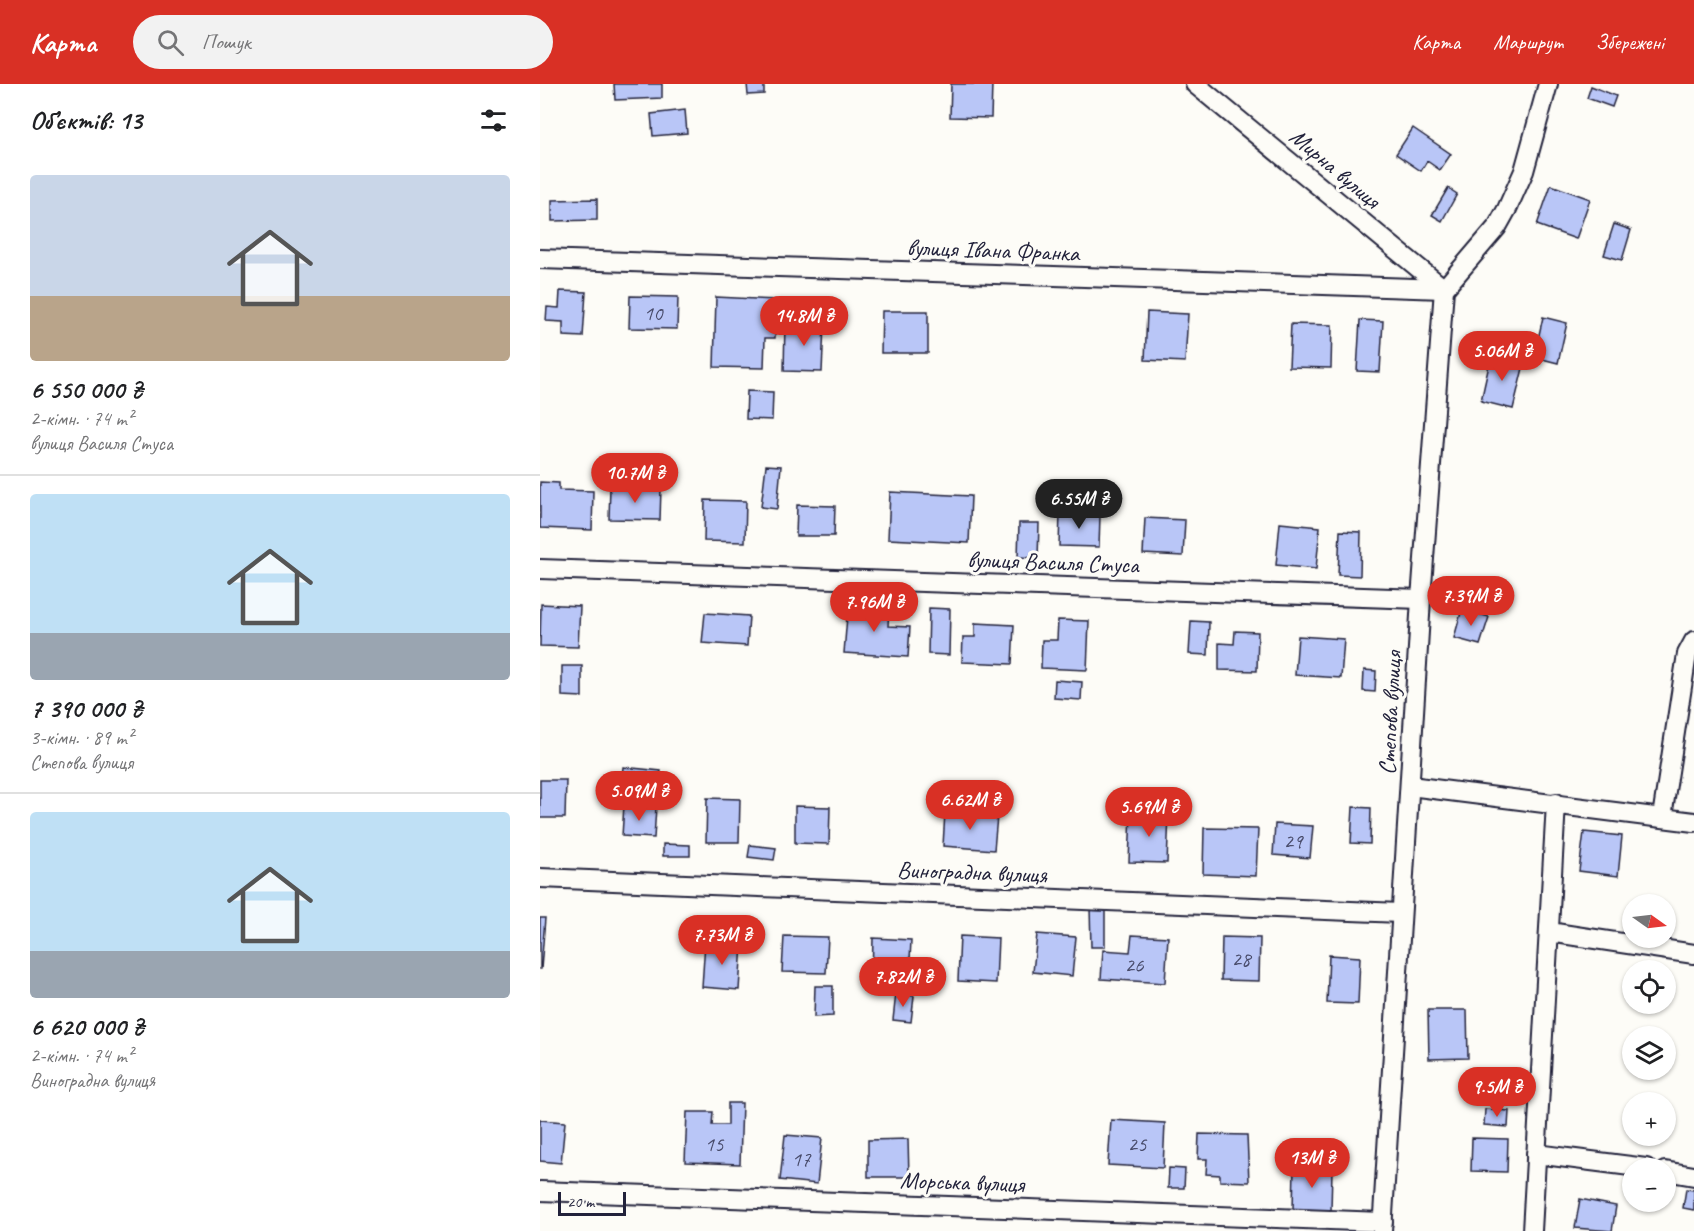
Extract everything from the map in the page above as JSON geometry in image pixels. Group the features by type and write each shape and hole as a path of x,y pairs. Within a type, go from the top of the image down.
{"street":[{"name":"Мирна вулиця","path":"1195,84 1444,289"},
{"path":"1444,289 1497,227 1507,209 1524,171 1548,84"},
{"name":"вулиця Івана Франка","path":"540,259 1444,289"},
{"name":"Степова вулиця","path":"1382,1226 1421,599 1444,289"},
{"name":"вулиця Василя Стуса","path":"540,569 1421,599"},
{"path":"1662,817 1687,654 1694,641"},
{"path":"1410,786 1694,822"},
{"path":"1532,1231 1556,803"},
{"name":"Виноградна вулиця","path":"540,878 1401,913"},
{"path":"1549,932 1694,954"},
{"path":"1536,1154 1622,1165"},
{"path":"1676,1174 1694,1176"},
{"name":"Морська вулиця","path":"540,1191 1382,1226"}],"building":[{"path":"614,84 662,84 662,98 615,100"},
{"path":"747,84 764,84 764,94 748,95"},
{"path":"951,84 992,84 991,118 950,117"},
{"path":"1591,86 1616,96 1612,107 1587,98"},
{"path":"685,110 687,133 653,136 651,114"},
{"path":"1413,128 1451,154 1440,170 1427,161 1421,171 1396,154"},
{"path":"1551,185 1590,199 1576,239 1537,225"},
{"path":"1448,188 1457,194 1442,221 1432,215"},
{"path":"597,199 597,220 552,221 552,200"},
{"path":"1614,224 1631,230 1622,260 1604,255"},
{"path":"560,291 586,292 583,337 563,336 563,322 546,321 547,307 559,308"},
{"path":"630,296 678,297 677,329 629,328"},
{"path":"716,297 777,300 775,338 765,338 764,368 714,367"},
{"path":"882,311 928,311 928,353 881,353"},
{"path":"1147,312 1188,314 1185,362 1145,360"},
{"path":"1543,317 1567,323 1558,363 1534,357"},
{"path":"1360,320 1383,321 1380,372 1357,371"},
{"path":"785,323 824,324 822,372 784,371"},
{"path":"1291,324 1332,325 1331,368 1289,367"},
{"path":"1491,356 1524,364 1513,409 1481,401"},
{"path":"747,391 773,392 772,420 746,419"},
{"path":"766,465 781,466 777,509 761,507"},
{"path":"540,482 559,483 559,490 593,491 592,530 540,528"},
{"path":"610,487 661,488 660,520 609,519"},
{"path":"890,492 971,496 969,543 888,539"},
{"path":"705,500 746,501 745,542 704,541"},
{"path":"797,505 835,506 834,536 796,536"},
{"path":"1060,513 1100,515 1099,547 1059,546"},
{"path":"1145,518 1185,520 1183,556 1143,554"},
{"path":"1019,523 1039,523 1038,558 1018,557"},
{"path":"1280,523 1320,527 1316,569 1276,565"},
{"path":"1340,531 1361,532 1360,576 1338,575"},
{"path":"541,604 580,606 578,647 540,646"},
{"path":"848,604 889,607 888,626 910,627 908,657 844,653"},
{"path":"929,608 950,609 949,655 928,654"},
{"path":"1462,609 1489,617 1480,645 1454,638"},
{"path":"705,613 749,616 747,646 702,643"},
{"path":"1058,620 1089,621 1087,670 1041,668 1042,640 1057,640"},
{"path":"1191,621 1209,622 1208,655 1189,654"},
{"path":"975,623 1014,625 1012,664 962,662 963,637 975,637"},
{"path":"1235,631 1258,632 1257,671 1219,670 1219,643 1234,644"},
{"path":"1298,636 1344,639 1341,678 1295,675"},
{"path":"562,666 582,666 582,697 562,696"},
{"path":"1364,670 1376,671 1375,692 1363,691"},
{"path":"1055,680 1082,682 1081,700 1054,698"},
{"path":"623,767 661,771 658,793 621,789"},
{"path":"540,780 566,780 565,818 540,818"},
{"path":"707,798 740,799 739,842 706,842"},
{"path":"624,805 656,807 654,838 622,836"},
{"path":"795,806 830,807 829,844 795,843"},
{"path":"1353,807 1371,808 1370,844 1351,843"},
{"path":"945,812 997,816 994,850 943,846"},
{"path":"1131,812 1169,813 1167,863 1129,862"},
{"path":"1275,824 1313,826 1310,858 1273,855"},
{"path":"1204,828 1258,829 1256,876 1203,874"},
{"path":"1584,832 1622,836 1618,876 1579,871"},
{"path":"663,844 690,845 690,856 663,856"},
{"path":"750,845 776,848 774,860 748,857"},
{"path":"1090,907 1105,907 1105,947 1091,947"},
{"path":"540,918 545,918 541,969 540,969"},
{"path":"1037,934 1076,937 1072,976 1033,972"},
{"path":"1132,935 1168,937 1165,983 1101,979 1103,950 1130,952"},
{"path":"784,936 828,937 826,973 782,972"},
{"path":"960,936 998,938 996,983 958,981"},
{"path":"1222,937 1260,938 1259,981 1221,980"},
{"path":"873,938 911,940 909,980 872,978"},
{"path":"705,942 742,944 739,990 702,987"},
{"path":"1329,955 1360,957 1358,1004 1327,1003"},
{"path":"815,986 833,986 833,1016 814,1017"},
{"path":"896,993 914,996 911,1022 893,1020"},
{"path":"1428,1010 1467,1010 1468,1058 1429,1059"},
{"path":"728,1103 742,1103 740,1164 685,1162 687,1112 713,1112 712,1125 728,1125"},
{"path":"1485,1109 1509,1111 1508,1127 1484,1125"},
{"path":"540,1120 565,1122 561,1163 540,1161"},
{"path":"1111,1120 1165,1123 1163,1168 1108,1165"},
{"path":"1199,1134 1247,1135 1249,1182 1220,1181 1220,1175 1206,1174 1207,1159 1198,1159"},
{"path":"785,1135 822,1138 817,1184 780,1180"},
{"path":"1472,1138 1508,1139 1507,1172 1471,1171"},
{"path":"908,1139 909,1177 868,1177 868,1140"},
{"path":"1294,1167 1332,1169 1331,1211 1293,1210"},
{"path":"1169,1168 1185,1169 1184,1188 1168,1188"},
{"path":"1686,1189 1694,1190 1694,1210 1683,1208"},
{"path":"1580,1199 1616,1206 1612,1231 1575,1228"}]}
